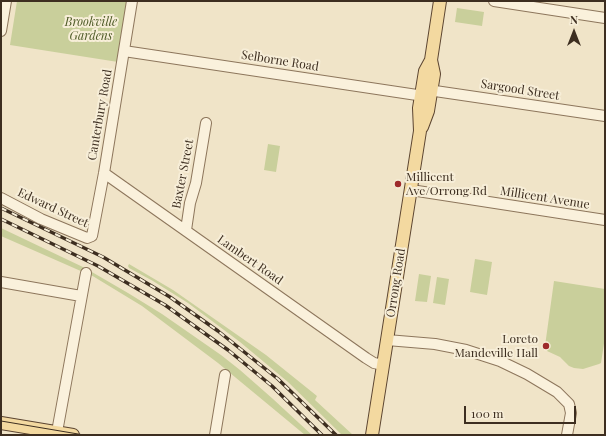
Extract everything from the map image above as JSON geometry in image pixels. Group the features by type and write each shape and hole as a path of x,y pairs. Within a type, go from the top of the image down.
{"main road":[{"name":"Orrong Road","path":"372,435 420,131 428,111 426,93 434,74 431,60 440,1"},
{"path":"1,423 73,435"}],"street":[{"path":"1,31 6,1"},
{"name":"Canterbury Road","path":"92,232 104,173 132,1"},
{"path":"494,1 605,18"},
{"name":"Selborne Road","path":"124,51 415,94 426,93"},
{"name":"Sargood Street","path":"426,93 435,90 605,116"},
{"name":"Baxter Street","path":"186,230 206,123"},
{"name":"Lambert Road","path":"104,173 366,358 383,365"},
{"name":"Millicent Avenue","path":"411,190 605,220"},
{"name":"Edward Street","path":"1,198 32,215 85,238 90,237 92,232"},
{"path":"57,432 86,273"},
{"path":"1,282 81,296"},
{"path":"387,340 435,344 466,350 500,362 527,374 557,392 569,404 571,413 567,435"},
{"path":"215,435 225,375"}],"green space":[{"name":"Brookville Gardens","path":"17,1 127,1 118,62 10,45"},
{"path":"457,8 484,12 482,26 455,22"},
{"path":"268,144 280,146 276,172 264,170"},
{"path":"1,228 85,268 162,314 240,370 312,435 305,435 218,363 142,306 89,273 83,272 1,236"},
{"path":"475,259 492,262 487,295 470,292"},
{"path":"129,264 173,290 266,355 317,396 315,400 353,435 342,435 288,382 240,342 188,303 129,268"},
{"path":"419,274 431,276 427,302 415,301"},
{"path":"437,277 449,279 445,305 433,303"},
{"path":"554,281 605,289 605,337 601,363 583,369 574,368 569,366 560,357 547,351 545,346"}],"tram line":[{"path":"1,421 84,435"}],"railway":[{"path":"1,208 103,257 170,297 218,331 278,379 336,435"},
{"path":"1,219 98,266 165,305 228,350 272,386 322,435"}],"place":[{"name":"Millicent Ave/Orrong Rd","path":"398,184"},
{"name":"Loreto Mandeville Hall","path":"546,346"}]}
